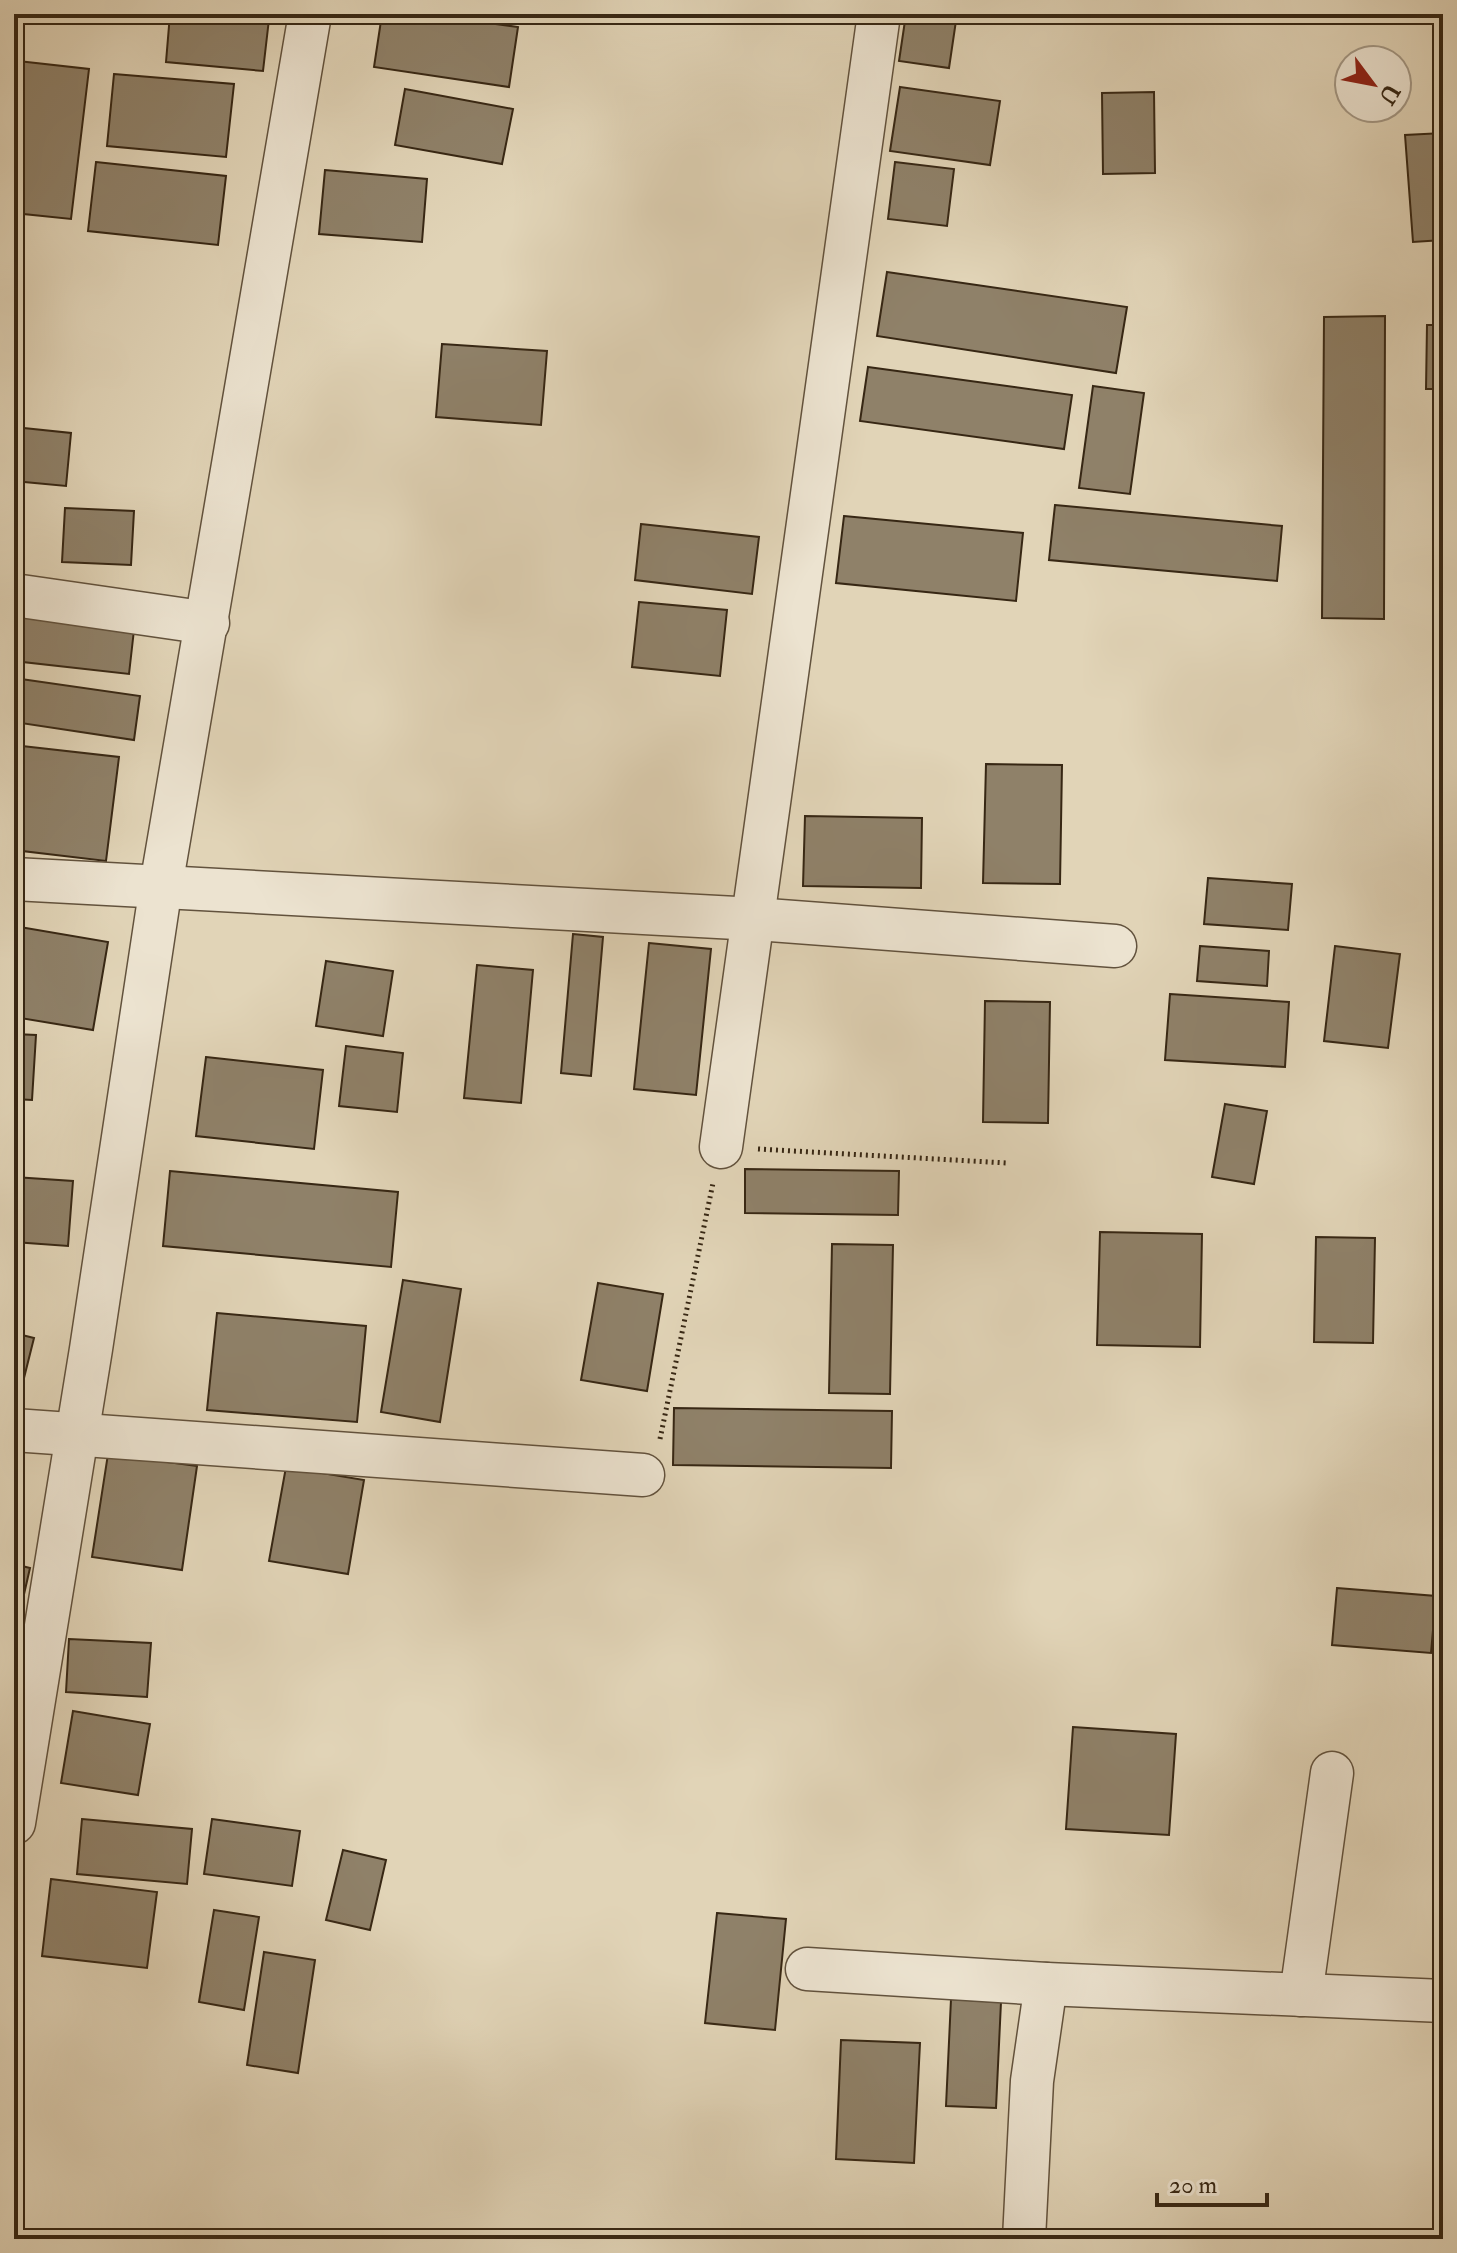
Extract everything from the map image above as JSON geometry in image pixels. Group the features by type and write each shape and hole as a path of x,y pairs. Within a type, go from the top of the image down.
{"street":[{"path":"14,1823 161,886 310,14"},
{"path":"721,1147 879,14"},
{"path":"14,595 208,623"},
{"path":"14,879 755,919 1115,946"},
{"path":"14,1430 76,1432 581,1473 643,1475"},
{"path":"1301,1995 1332,1773"},
{"path":"807,1969 1046,1984 1443,2001"},
{"path":"1024,2239 1032,2081 1046,1984"}],"path":[{"path":"643,1475 655,1460 721,1147 1007,1163"}],"building":[{"path":"170,14 269,19 263,71 166,62"},
{"path":"382,14 423,14 518,27 509,87 374,67"},
{"path":"557,14 607,14 607,20"},
{"path":"906,14 957,14 949,68 899,61"},
{"path":"18,61 89,69 71,219 14,213 14,99"},
{"path":"114,74 234,84 226,157 107,146"},
{"path":"900,87 1000,101 990,165 890,151"},
{"path":"405,89 513,109 502,164 395,145"},
{"path":"1154,92 1155,173 1103,174 1102,93"},
{"path":"1443,133 1443,240 1413,242 1405,135"},
{"path":"96,162 226,176 218,245 88,231"},
{"path":"895,162 954,169 947,226 888,219"},
{"path":"325,170 427,179 422,242 319,234"},
{"path":"887,272 1127,307 1116,373 877,336"},
{"path":"1385,316 1384,619 1322,618 1324,317"},
{"path":"1427,325 1443,325 1443,389 1426,389"},
{"path":"442,344 547,351 541,425 436,417"},
{"path":"868,367 1072,395 1064,449 860,421"},
{"path":"1093,386 1144,393 1130,494 1079,488"},
{"path":"14,427 71,433 66,486 14,481"},
{"path":"1055,505 1282,526 1277,581 1049,560"},
{"path":"65,508 134,511 131,565 62,562"},
{"path":"844,516 1023,533 1016,601 836,583"},
{"path":"641,524 759,537 752,594 635,580"},
{"path":"639,602 727,610 720,676 632,667"},
{"path":"14,608 135,621 129,674 14,661"},
{"path":"14,678 140,696 134,740 14,722"},
{"path":"22,746 119,757 106,861 14,850 14,807"},
{"path":"986,764 1062,765 1060,884 983,883"},
{"path":"805,816 922,818 921,888 803,886"},
{"path":"1208,878 1292,884 1288,930 1204,924"},
{"path":"14,926 108,942 93,1030 14,1017"},
{"path":"573,934 603,937 591,1076 561,1073"},
{"path":"649,943 711,949 696,1095 634,1089"},
{"path":"1200,946 1269,951 1267,986 1197,981"},
{"path":"1335,946 1400,954 1388,1048 1324,1041"},
{"path":"326,961 393,971 383,1036 316,1026"},
{"path":"477,965 533,970 521,1103 464,1098"},
{"path":"1170,994 1289,1002 1285,1067 1165,1060"},
{"path":"985,1001 1050,1002 1048,1123 983,1122"},
{"path":"14,1034 36,1035 32,1100 14,1099"},
{"path":"346,1046 403,1053 397,1112 339,1106"},
{"path":"206,1057 323,1070 314,1149 196,1136"},
{"path":"1225,1104 1267,1111 1254,1184 1212,1177"},
{"path":"745,1169 899,1171 898,1215 745,1213"},
{"path":"170,1171 398,1192 391,1267 163,1246"},
{"path":"14,1177 73,1181 68,1246 14,1242"},
{"path":"1100,1232 1202,1234 1200,1347 1097,1345"},
{"path":"1316,1237 1375,1238 1373,1343 1314,1342"},
{"path":"832,1244 893,1245 890,1394 829,1393"},
{"path":"403,1280 461,1289 440,1422 381,1412"},
{"path":"598,1283 663,1294 647,1391 581,1380"},
{"path":"217,1313 366,1326 357,1422 207,1410"},
{"path":"14,1333 34,1338 14,1418"},
{"path":"674,1408 892,1411 891,1468 673,1465"},
{"path":"108,1454 197,1466 182,1570 92,1557"},
{"path":"286,1467 364,1480 348,1574 269,1561"},
{"path":"14,1564 30,1568 17,1625 14,1624"},
{"path":"1337,1588 1436,1596 1431,1653 1332,1645"},
{"path":"69,1639 151,1643 147,1697 66,1692"},
{"path":"73,1711 150,1724 138,1795 61,1783"},
{"path":"1073,1727 1176,1734 1169,1835 1066,1829"},
{"path":"82,1819 192,1829 187,1884 77,1874"},
{"path":"212,1819 300,1831 292,1886 204,1874"},
{"path":"343,1850 386,1860 370,1930 326,1920"},
{"path":"51,1879 157,1892 147,1968 42,1956"},
{"path":"214,1910 259,1917 244,2010 199,2002"},
{"path":"717,1913 786,1919 775,2030 705,2023"},
{"path":"264,1952 315,1960 298,2073 247,2065"},
{"path":"951,1999 1001,2002 996,2108 946,2106"},
{"path":"841,2040 920,2043 914,2163 836,2159"}]}
